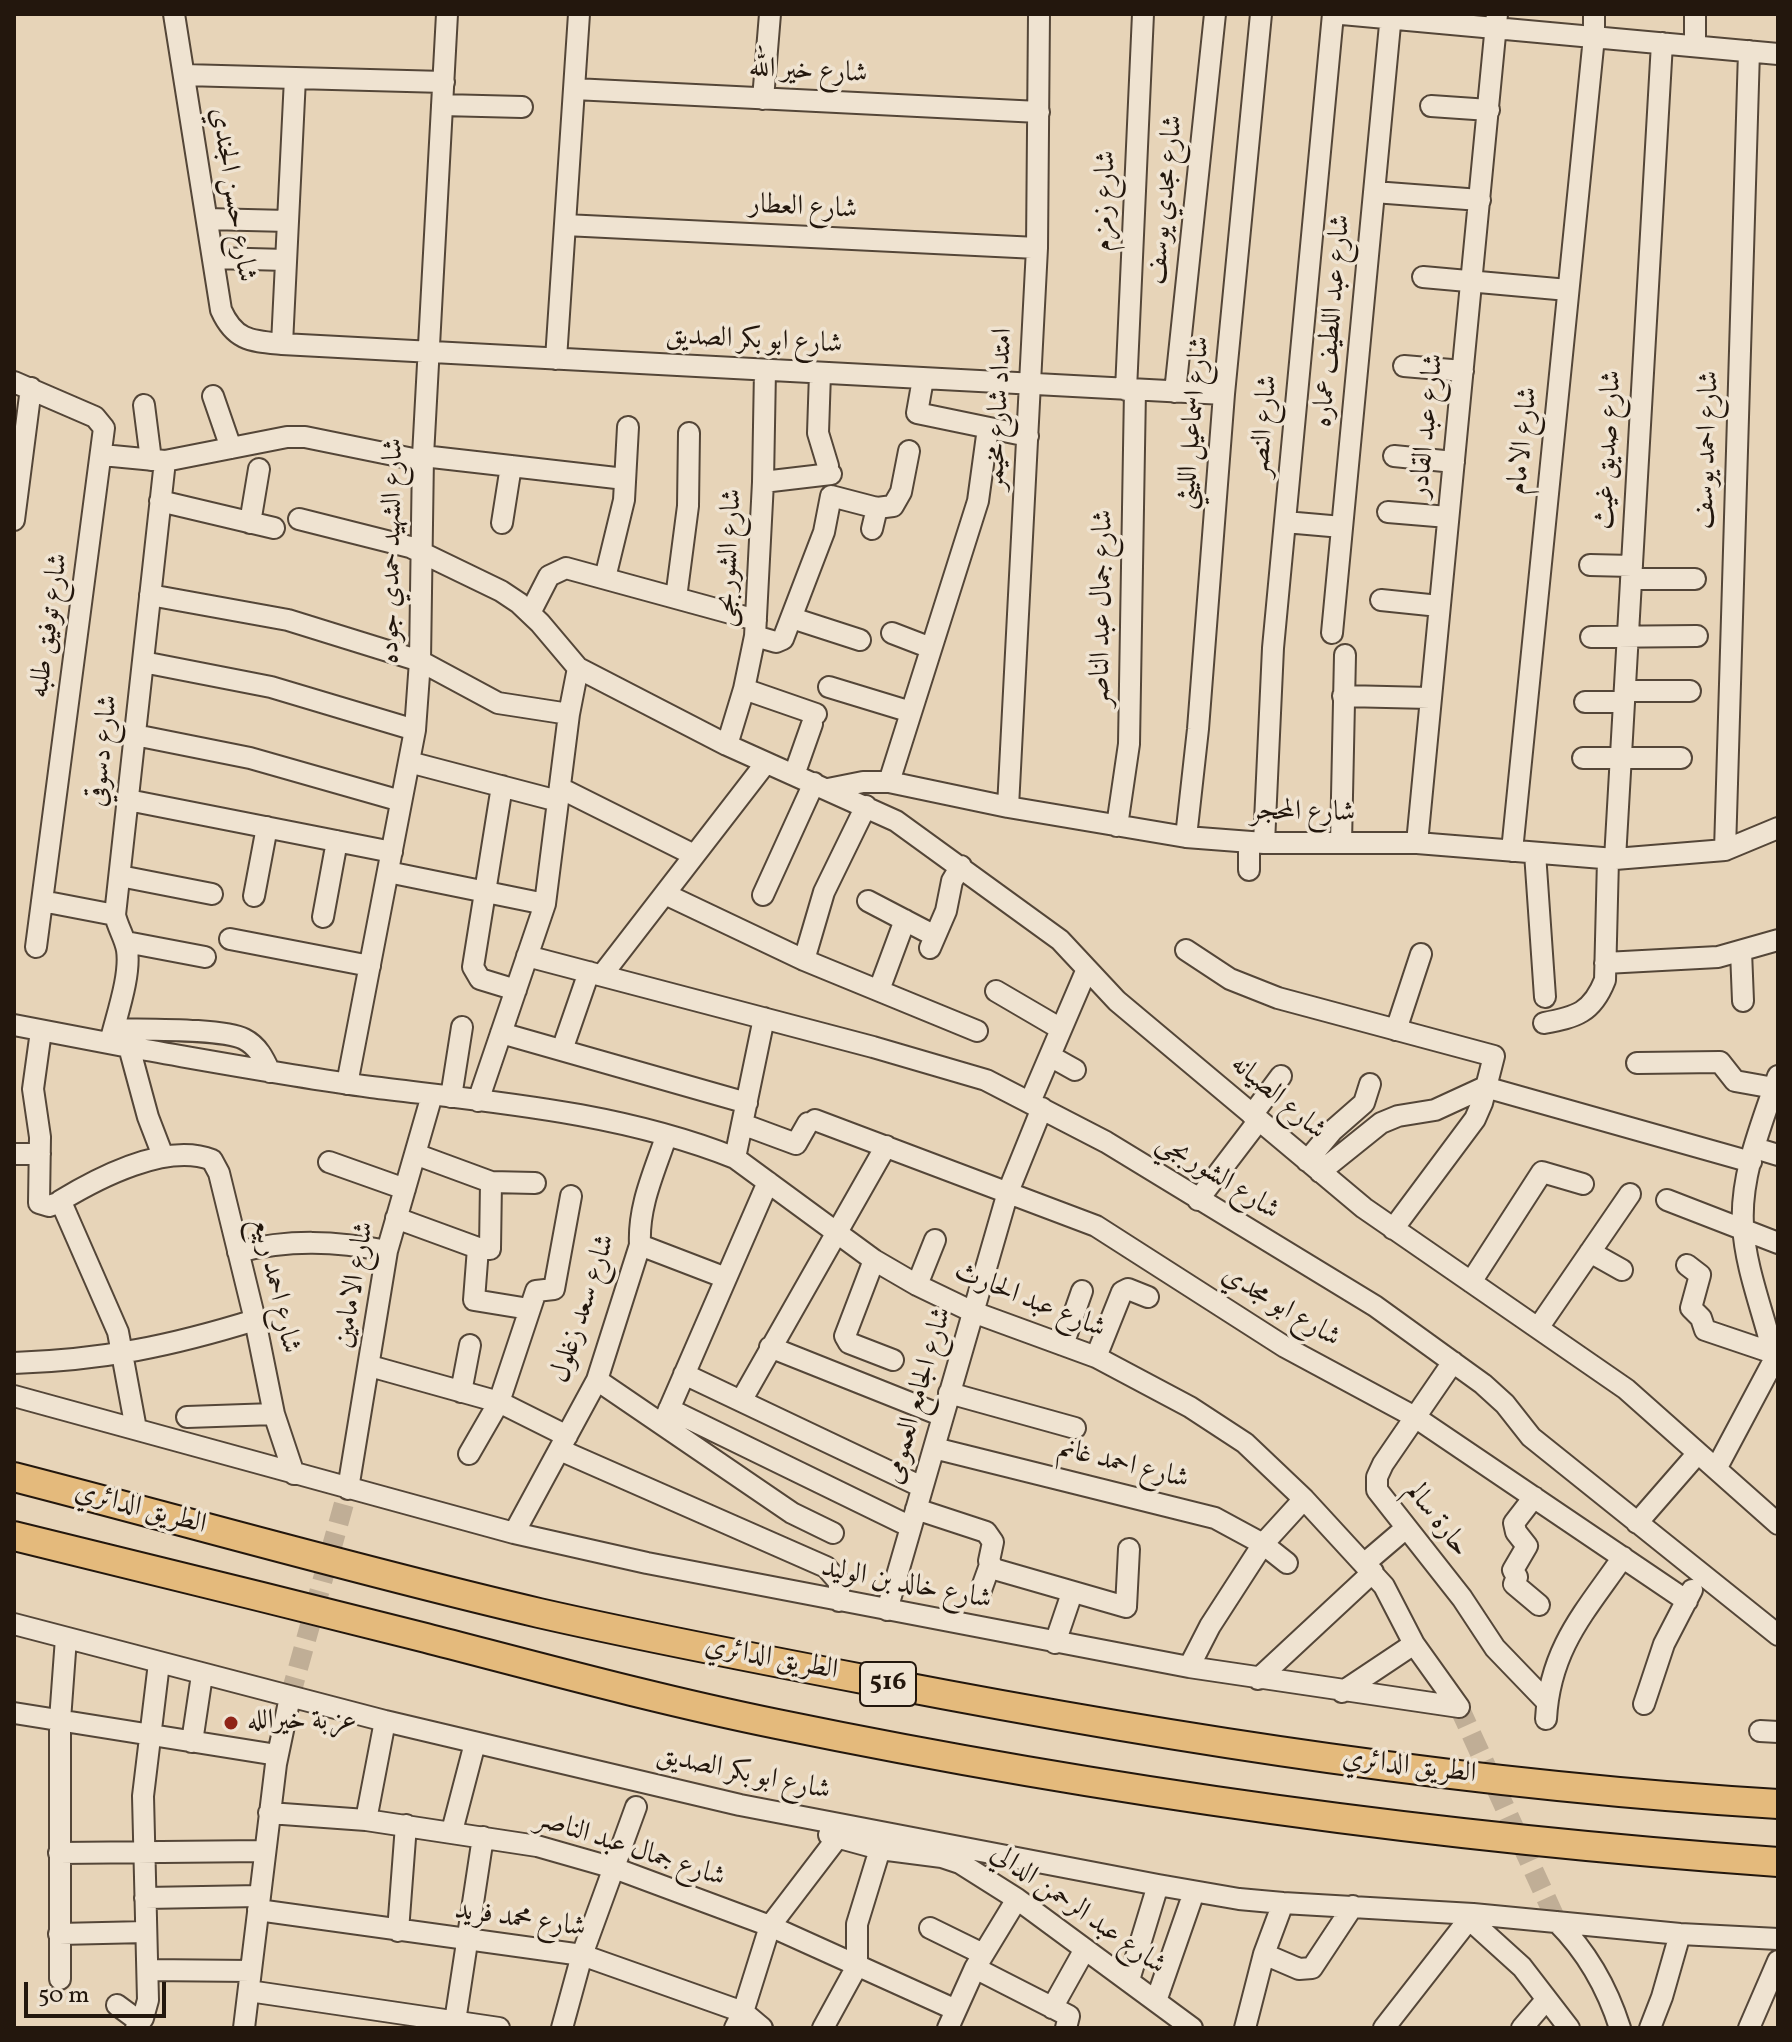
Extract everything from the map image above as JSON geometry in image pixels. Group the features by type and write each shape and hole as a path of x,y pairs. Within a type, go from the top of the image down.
{"highway":[{"name":"الطريق الدائري","path":"14,1477 539,1613 1073,1720 1254,1749 1427,1770 1686,1799 1778,1804"},
{"name":"الطريق الدائري","path":"14,1536 774,1724 1051,1775 1244,1806 1555,1844 1778,1862"}],"street":[{"name":"شارع حسن الجندي","path":"174,14 221,310 228,326 241,337 282,344"},
{"name":"شارع الشهيد حمدي جوده","path":"347,1084 415,730 420,661 423,458 447,14"},
{"path":"556,359 579,14"},
{"path":"763,99 770,14"},
{"name":"امتداد شارع مخيمر","path":"1008,807 1037,248 1039,14"},
{"name":"شارع زمزم","path":"1131,390 1143,14"},
{"name":"شارع مجدي يوسف","path":"1175,392 1215,14"},
{"name":"شارع اسماعيل الليثي","path":"1186,837 1261,14"},
{"name":"شارع النصر","path":"1249,870 1257,842 1333,14"},
{"path":"1342,14 1497,21 1594,37 1778,54"},
{"name":"شارع الامام","path":"1512,851 1594,14"},
{"path":"1695,14 1695,46"},
{"name":"شارع عبد اللطيف عماره","path":"1332,633 1391,16"},
{"name":"شارع عبد القادر","path":"1417,843 1497,21"},
{"name":"شارع صديق غيث","path":"1544,1023 1572,1018 1587,1009 1599,996 1605,980 1621,758 1662,43"},
{"name":"شارع احمد يوسف","path":"1725,850 1749,51"},
{"path":"184,75 444,82"},
{"path":"282,344 295,78"},
{"name":"شارع خير الله","path":"574,89 1039,112"},
{"path":"442,105 522,107"},
{"path":"1431,106 1489,110"},
{"path":"1374,192 1480,200"},
{"path":"207,219 288,221"},
{"name":"شارع العطار","path":"565,225 1037,248"},
{"path":"213,258 286,260"},
{"path":"1423,277 1568,290"},
{"name":"شارع ابو بكر الصديق","path":"282,344 1224,394"},
{"path":"1404,366 1463,371"},
{"name":"شارع الشوربجى","path":"727,745 744,689 756,628 765,370"},
{"path":"763,482 829,470 818,433 820,373"},
{"path":"923,379 917,413 1028,436"},
{"path":"14,520 22,385"},
{"name":"شارع توفيق طلبه","path":"22,385 101,421 104,428 36,947"},
{"name":"شارع جمال عبد الناصر","path":"1117,826 1129,744 1131,390"},
{"path":"213,396 231,448"},
{"name":"شارع دسوقي","path":"118,1040 128,966 126,942 118,930 115,915 160,501 158,461 144,405"},
{"path":"605,578 624,500 628,427"},
{"path":"889,782 978,501 988,428"},
{"path":"676,598 688,506 689,433"},
{"path":"102,455 158,461 287,437 305,437 423,458 625,479"},
{"path":"530,613 544,583 557,570 566,568 676,598 756,628 780,641 792,618 824,532 831,496 877,508 893,506 899,500 909,451"},
{"path":"1394,456 1454,462"},
{"path":"502,523 511,466"},
{"path":"250,523 259,469"},
{"path":"160,501 274,528"},
{"path":"872,529 877,508"},
{"path":"1388,512 1448,517"},
{"path":"299,519 399,543 501,591 530,613 578,668 569,714 545,904 478,1101"},
{"path":"1285,522 1342,527"},
{"path":"1590,565 1631,573 1695,579"},
{"path":"150,595 288,620 420,661 498,703 569,714"},
{"path":"1381,600 1439,606"},
{"path":"792,618 860,640"},
{"path":"892,633 931,648"},
{"path":"1591,637 1697,636"},
{"path":"1341,843 1345,655"},
{"path":"143,662 271,687 415,730"},
{"name":"شارع الصيانه","path":"578,668 765,764 896,821 961,866 1060,940 1117,1001 1314,1167 1393,1229 1626,1389 1778,1524"},
{"path":"829,687 911,712"},
{"path":"744,689 814,719 794,775"},
{"path":"1585,702 1690,691"},
{"path":"1343,696 1430,698"},
{"path":"135,735 250,758 401,801"},
{"path":"1583,758 1681,758"},
{"path":"409,762 502,786 559,794 694,855"},
{"path":"562,1050 595,974 665,894 765,764"},
{"name":"شارع المحجر","path":"821,786 889,782 1008,807 1186,837 1257,842 1417,843 1612,859 1725,850 1778,828"},
{"path":"502,786 473,967 480,979 516,990"},
{"path":"763,895 821,786"},
{"path":"128,800 337,841 390,862 485,892 545,904"},
{"path":"804,960 824,892 866,806"},
{"path":"254,896 267,827"},
{"path":"323,917 337,841"},
{"path":"1535,853 1545,997"},
{"path":"868,901 905,920 932,942 946,911 952,881 961,866"},
{"path":"120,876 212,894"},
{"path":"665,894 804,960 977,1031"},
{"path":"42,901 115,915"},
{"path":"879,990 905,920"},
{"path":"230,939 370,966"},
{"path":"1605,963 1718,957 1778,940"},
{"path":"126,942 205,957"},
{"path":"1186,950 1230,979 1253,989 1494,1056 1475,1119 1393,1229"},
{"path":"1741,951 1743,1001"},
{"path":"1396,1030 1421,954"},
{"name":"شارع الشوربجي","path":"527,956 986,1080 1106,1142 1375,1306 1483,1384 1505,1404 1531,1437 1778,1635"},
{"name":"شارع الجامع العمومى","path":"887,1610 1050,1056 1087,969"},
{"path":"996,991 1061,1029"},
{"path":"735,1158 764,1018"},
{"path":"14,1025 118,1040 221,1033 243,1038 260,1052 270,1072"},
{"name":"شارع الامامين","path":"349,1482 387,1251 415,1154 441,1096 462,1027"},
{"path":"41,1031 33,1089 40,1137 39,1203 49,1206 120,1170 163,1156 118,1040"},
{"path":"501,1033 747,1103"},
{"name":"شارع عبد الحارث","path":"118,1040 270,1072 585,1115 735,1158 874,1260 917,1285 973,1312 1096,1357 1190,1407 1245,1443 1369,1567 1384,1586 1414,1644 1459,1707"},
{"path":"1050,1056 1075,1070"},
{"path":"1637,1063 1720,1062 1735,1081 1777,1080 1753,1155 1743,1208 1743,1228 1775,1360 1716,1469"},
{"path":"1198,1200 1281,1076"},
{"path":"1314,1167 1332,1131 1364,1103 1370,1084"},
{"path":"1314,1167 1381,1123 1398,1116 1435,1110 1485,1087 1753,1155 1778,1155"},
{"name":"شارع ابو مجدي","path":"742,1124 796,1144 812,1121 1096,1226 1285,1347 1415,1417 1687,1601"},
{"name":"شارع سعد زغلول","path":"516,1530 597,1380 640,1245 639,1224 643,1202 666,1137"},
{"path":"741,1401 886,1146"},
{"path":"14,1154 40,1154"},
{"path":"415,1154 491,1182 535,1183"},
{"name":"شارع احمد ربيع","path":"163,1156 206,1158 216,1165 255,1320 274,1414 294,1474"},
{"path":"329,1162 405,1189"},
{"path":"1471,1282 1542,1172 1583,1184"},
{"path":"396,1218 487,1250 492,1246 491,1182"},
{"path":"666,1417 768,1182"},
{"path":"1538,1328 1630,1194"},
{"path":"469,1454 499,1402 537,1289 554,1289 571,1196"},
{"path":"1667,1200 1778,1243"},
{"path":"60,1201 110,1310 123,1354 136,1429"},
{"path":"917,1285 935,1240"},
{"path":"238,1252 266,1245 317,1241 387,1251"},
{"path":"640,1245 726,1278"},
{"path":"478,1248 474,1300 529,1309"},
{"path":"1590,1252 1622,1270"},
{"path":"874,1260 845,1336 849,1343 893,1360"},
{"path":"1687,1265 1700,1275 1691,1308 1701,1318 1705,1330 1775,1360"},
{"path":"1096,1357 1122,1292 1128,1289 1148,1297"},
{"path":"1063,1345 1082,1291"},
{"path":"14,1363 123,1354 255,1320"},
{"path":"461,1392 470,1345"},
{"path":"770,1347 943,1416"},
{"name":"حارة سالم","path":"1453,1362 1377,1477 1377,1490 1462,1598 1495,1648 1547,1710 1560,1651 1623,1557"},
{"path":"370,1366 499,1402 563,1443 826,1567 839,1582 839,1601"},
{"path":"684,1374 922,1487"},
{"path":"597,1380 666,1417 913,1518 986,1532 993,1542 990,1565 981,1590"},
{"path":"949,1393 1075,1428"},
{"name":"شارع خالد بن الوليد","path":"14,1396 294,1474 349,1482 516,1530 839,1601 1258,1679 1459,1707"},
{"path":"187,1417 274,1414"},
{"path":"666,1417 755,1488 792,1513 833,1533"},
{"name":"شارع احمد غانم","path":"934,1448 1215,1518 1263,1544 1287,1563"},
{"path":"1637,1523 1698,1453"},
{"path":"755,1488 777,1462"},
{"path":"1534,1497 1514,1523 1516,1532 1527,1546 1513,1570 1517,1577 1514,1584 1539,1605"},
{"path":"1189,1667 1210,1626 1263,1544 1304,1499"},
{"path":"1258,1679 1406,1528"},
{"path":"990,1565 998,1571 1126,1607 1129,1549"},
{"path":"1644,1704 1664,1644 1700,1574"},
{"path":"1055,1643 1072,1593"},
{"name":"شارع ابو بكر الصديق","path":"14,1624 385,1721 740,1805 1194,1892 1283,1903 1778,1939"},
{"path":"60,1979 60,1720 66,1638"},
{"path":"1342,1692 1414,1644"},
{"path":"117,2005 138,2025 148,2000 145,1773 159,1663"},
{"path":"192,1742 202,1675"},
{"path":"244,2028 277,1755 290,1697"},
{"path":"14,1713 277,1755"},
{"path":"366,1820 385,1721"},
{"path":"452,1831 475,1743"},
{"name":"شارع عبد الرحمن الدالي","path":"740,1805 759,1819 880,1849 942,1857 960,1863 1017,1899 1129,1980 1186,2026"},
{"path":"562,2028 582,1955 636,1807"},
{"name":"شارع جمال عبد الناصر","path":"269,1813 366,1820 452,1831 537,1846 614,1868 770,1926 857,1966 952,2019"},
{"path":"398,1931 406,1825"},
{"path":"455,2024 483,1837"},
{"path":"739,2020 770,1926 838,1837"},
{"path":"823,2028 857,1966 857,1924 880,1849"},
{"path":"59,1853 265,1851"},
{"path":"1129,1980 1158,1885"},
{"path":"1156,2001 1194,1892"},
{"name":"شارع محمد فريد","path":"145,1898 259,1903 398,1931 582,1955 762,2028"},
{"path":"952,2019 979,1961 1017,1899"},
{"path":"1245,2028 1264,1954 1283,1903"},
{"path":"1264,1954 1299,1969 1312,1968 1353,1906"},
{"path":"1384,2028 1471,1917 1522,1967 1569,2028"},
{"path":"1557,1922 1592,1963 1611,2000 1620,2028"},
{"path":"930,1928 1069,2016 1066,2028"},
{"path":"59,1934 146,1932"},
{"path":"1650,2028 1680,1934"},
{"path":"1052,2008 1085,1949"},
{"path":"1749,2028 1778,1961"},
{"path":"148,1970 250,1981 455,2024 499,2028"},
{"path":"1522,2028 1546,2000"}],"tunnel":[{"path":"290,1697 348,1489"},
{"path":"1459,1707 1557,1922"}],"place":[{"name":"عزبة خيرالله","path":"231,1723"}]}
